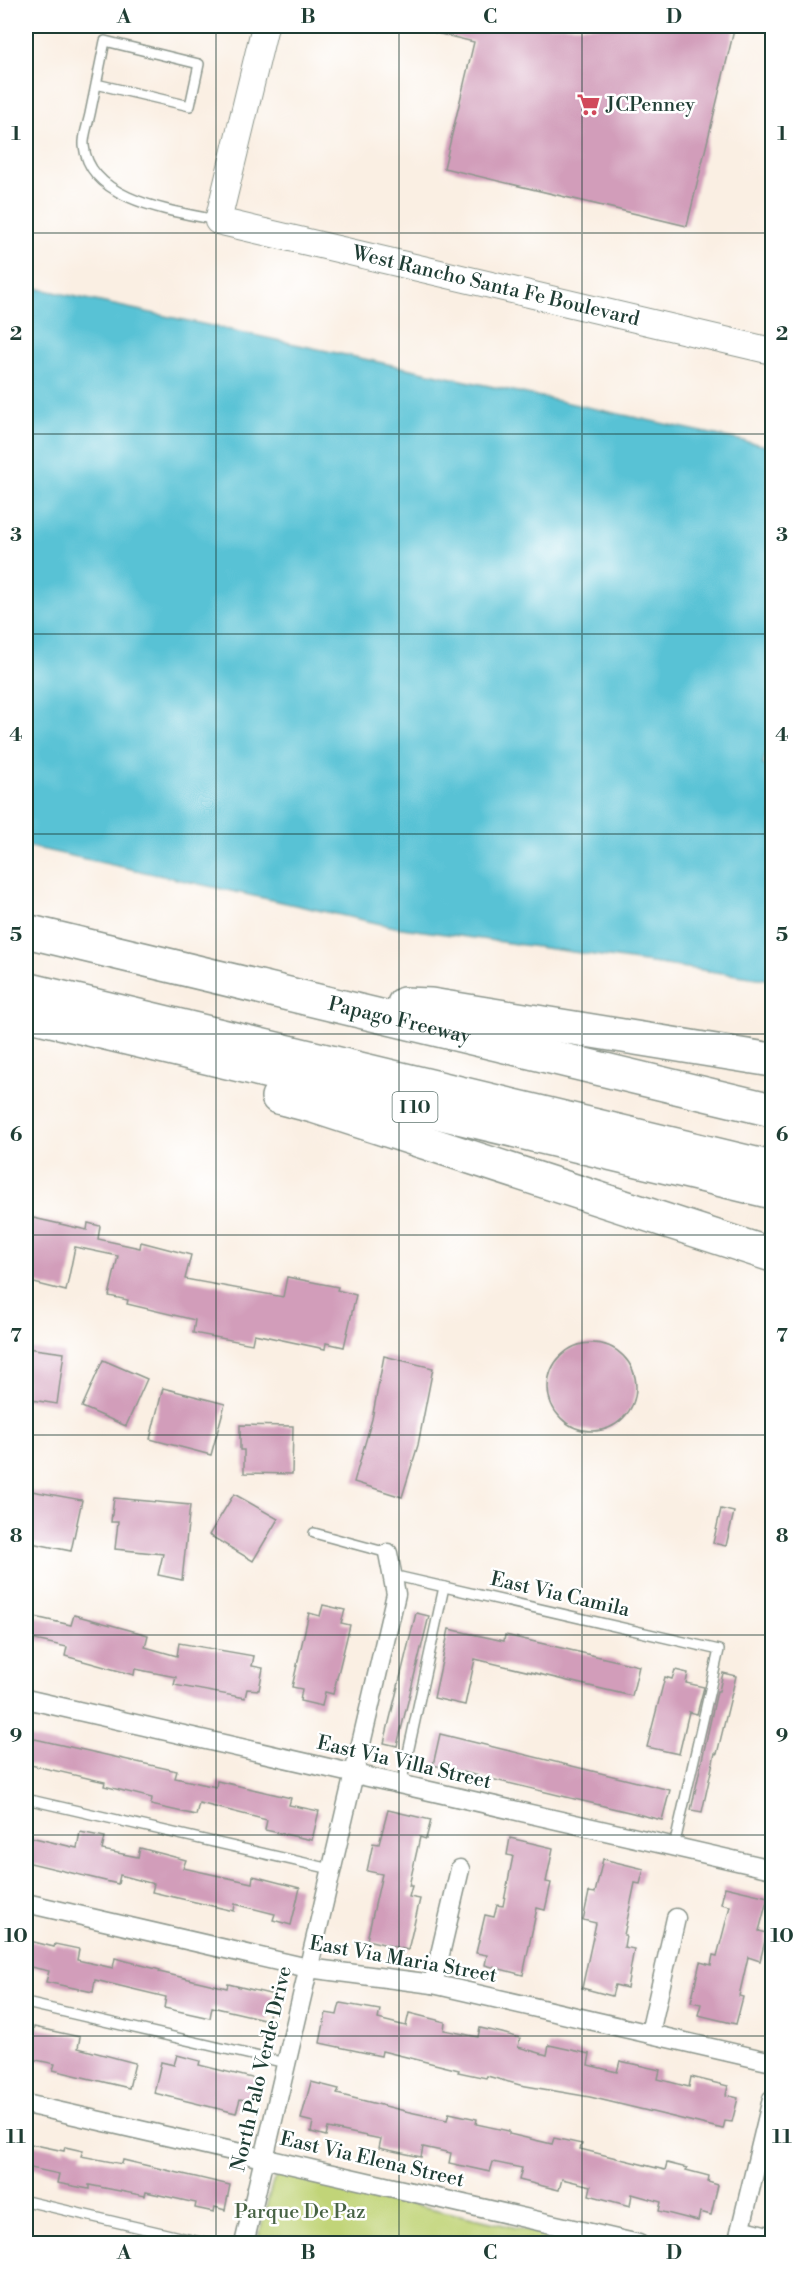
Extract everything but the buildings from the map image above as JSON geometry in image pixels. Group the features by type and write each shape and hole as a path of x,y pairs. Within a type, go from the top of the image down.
{"highway":[{"name":"Papago Freeway","path":"26,931 772,1110"},
{"path":"26,989 772,1168"},
{"path":"310,999 431,1005 772,1060"},
{"name":"I 10","path":"26,1014 772,1192"},
{"path":"57,1021 117,1059 313,1106 772,1255"}],"street":[{"path":"218,221 265,26"},
{"name":"West Rancho Santa Fe Boulevard","path":"218,221 772,351"},
{"name":"North Palo Verde Drive","path":"244,2244 396,1594 388,1553"},
{"name":"East Via Villa Street","path":"26,1699 772,1869"},
{"path":"434,1984 460,1869"},
{"name":"East Via Maria Street","path":"26,1902 308,1968 434,1984 772,2061"},
{"path":"650,2032 676,1918"},
{"path":"772,2100 739,2236 772,2237"},
{"name":"East Via Elena Street","path":"26,2104 639,2244"}],"lane":[{"path":"96,84 190,106 199,63 105,42 96,84 84,144 88,161 98,177 109,187 138,201 218,221"},
{"path":"314,1533 388,1553"},
{"name":"East Via Camila","path":"392,1575 719,1650 674,1847"},
{"path":"401,1785 444,1587"},
{"path":"26,1799 332,1869"},
{"path":"26,2003 286,2063"},
{"path":"26,2201 209,2244"}],"green space":[{"name":"Parque De Paz","path":"283,2175 584,2243 257,2243 272,2184 276,2177"}],"water":[{"path":"26,286 772,447 772,725 763,765 772,767 772,980 395,927 26,846"}],"place":[{"name":"JCPenney","path":"588,105"}]}
